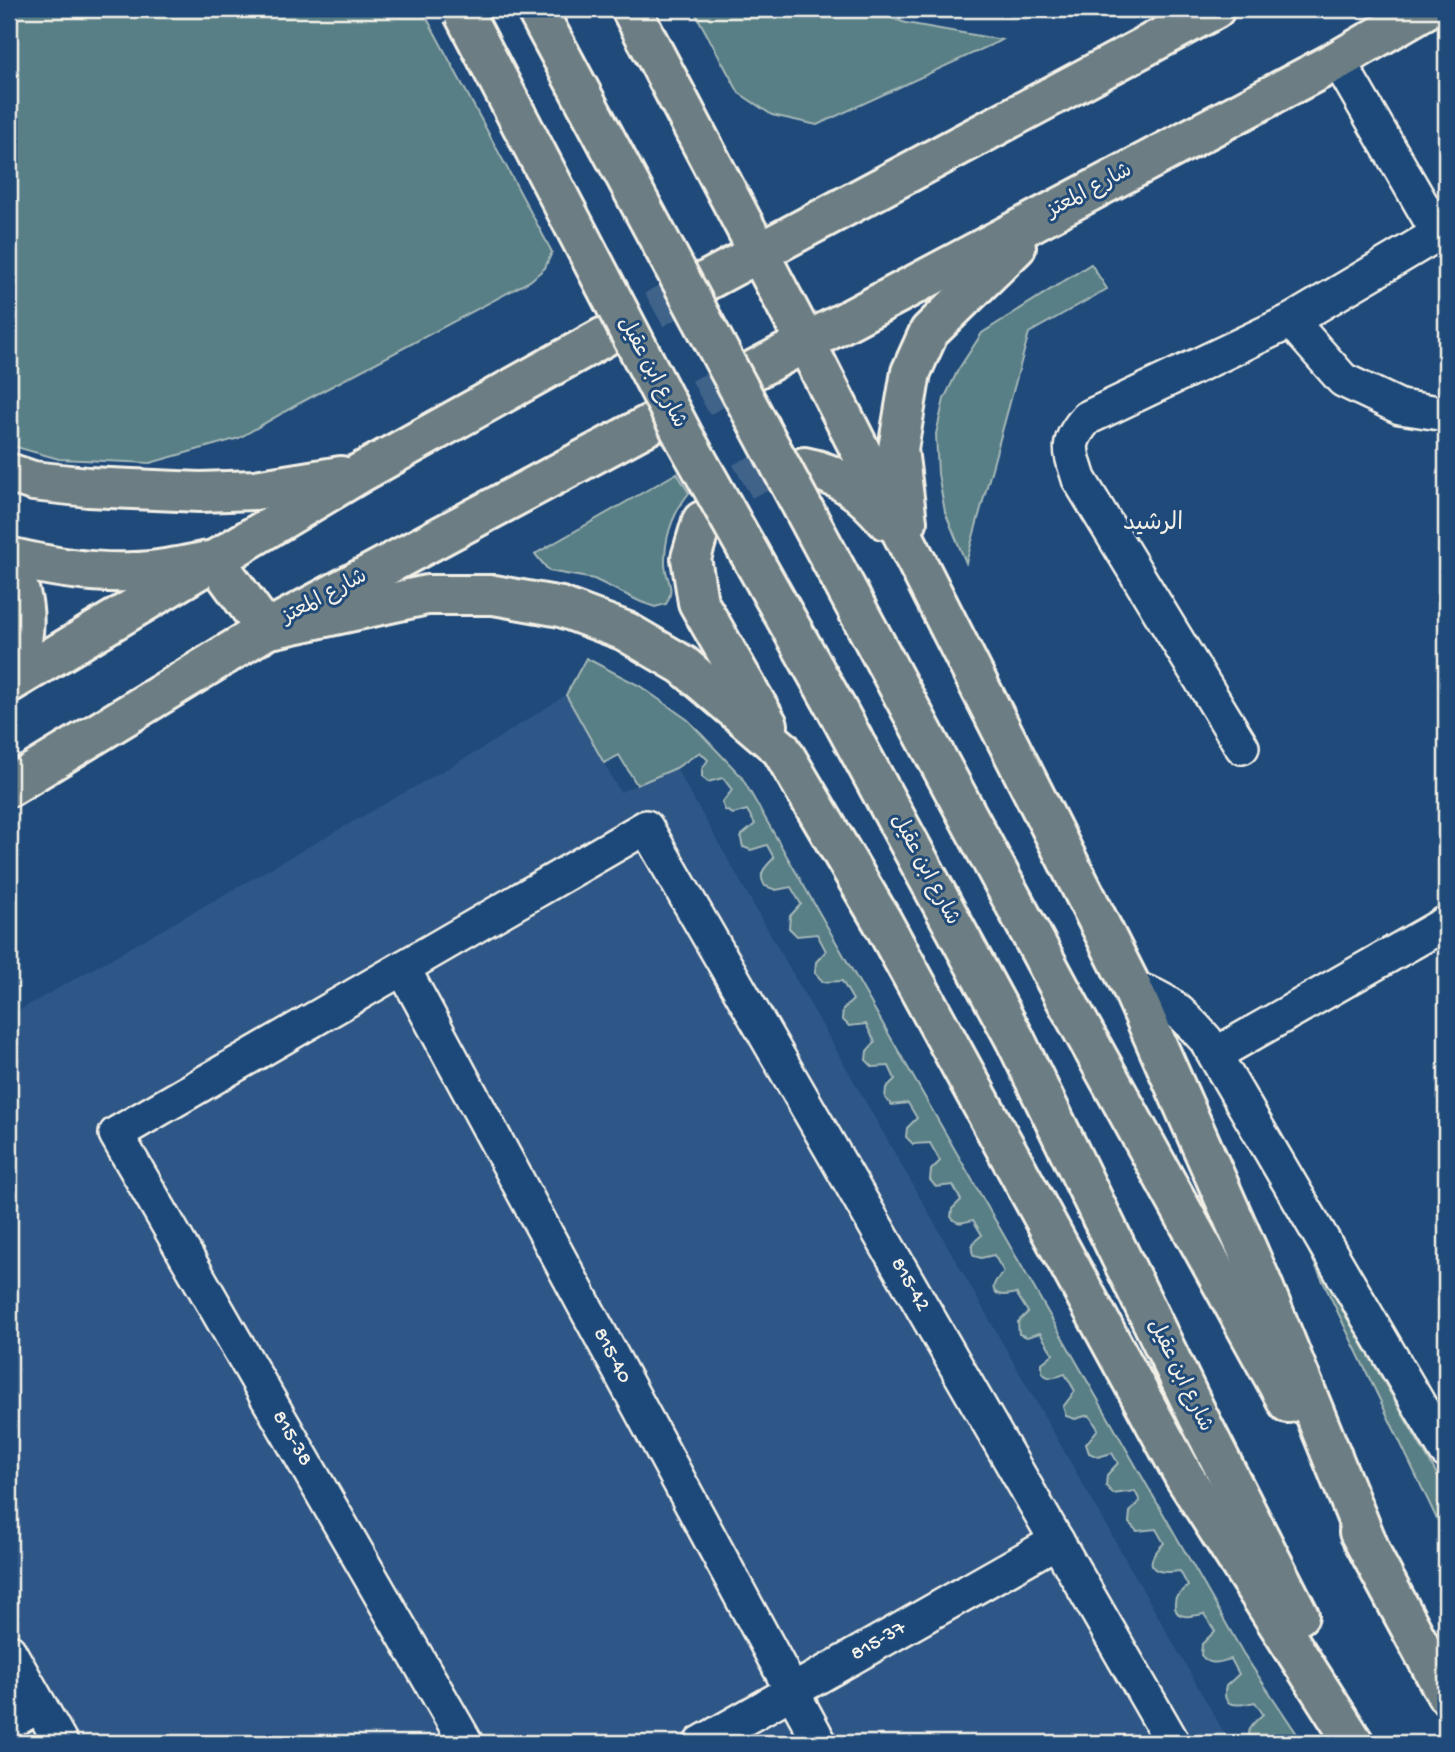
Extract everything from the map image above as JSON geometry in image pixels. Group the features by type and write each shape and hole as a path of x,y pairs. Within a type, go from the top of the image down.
{"main road":[{"path":"536,9 1071,1009 1446,1693"},
{"path":"631,9 806,343 1132,988 1261,1281 1372,1555"},
{"path":"704,282 1215,9"},
{"name":"شارع المعتز","path":"752,371 1338,60 1426,9"},
{"name":"شارع ابن عقيل","path":"462,10 683,435 835,706 1015,1039 1198,1416 1364,1743"},
{"path":"910,549 898,449 911,372 929,332 1051,213"},
{"path":"9,683 360,473 604,337"},
{"name":"شارع المعتز","path":"9,787 265,630 650,424"},
{"path":"804,467 840,477 875,507 910,549"},
{"path":"9,473 33,481 88,487 200,492 256,490 360,473"},
{"path":"702,521 691,558 698,602 882,921 1184,1476 1354,1743"},
{"path":"9,557 46,566 86,571 136,572 215,560"},
{"path":"215,560 265,630 427,595 494,594 561,607 625,631 683,665 781,749"},
{"path":"9,569 21,596 24,620 22,644 9,677"}],"street":[{"path":"1242,747 1079,479 1070,453 1074,433 1087,418 1292,321 1442,231 1338,60"},
{"path":"1292,321 1343,380 1400,407 1446,414"},
{"name":"815-42","path":"403,968 646,827 1173,1743"},
{"path":"1216,1054 1442,933"},
{"name":"815-38","path":"403,968 116,1134 466,1743"},
{"name":"815-40","path":"403,968 820,1743"},
{"path":"1132,988 1153,994 1172,1004 1216,1054 1445,1446"},
{"name":"815-37","path":"701,1743 1056,1541"},
{"path":"9,1651 61,1743"},
{"path":"9,1723 39,1705"}],"shaded area":[{"path":"566,695 620,792 676,768 1230,1743 9,1743 9,1016 478,751"}],"green space":[{"path":"9,9 422,9 552,252 545,268 530,281 239,438 150,463 59,459 9,445"},
{"path":"693,9 865,9 906,23 1002,40 817,125 772,115 739,93"},
{"path":"1091,264 1107,289 1029,333 966,563 945,512 938,474 936,434 944,399 958,370 982,333"},
{"path":"677,473 689,493 675,516 667,542 665,567 670,592 666,604 655,607 594,579 549,571 535,554"},
{"path":"586,658 640,686 688,720 741,776 1243,1653 1303,1743 1252,1743 1250,1730 1263,1714 1255,1702 1233,1704 1226,1699 1226,1686 1239,1674 1231,1659 1211,1662 1201,1655 1202,1644 1215,1631 1204,1614 1178,1614 1176,1597 1188,1586 1180,1571 1162,1572 1153,1567 1153,1558 1164,1543 1156,1529 1137,1531 1129,1523 1130,1512 1140,1501 1135,1491 1113,1494 1106,1486 1107,1475 1118,1463 1112,1453 1098,1457 1089,1453 1086,1444 1098,1429 1089,1415 1075,1419 1066,1416 1063,1407 1075,1391 1065,1374 1050,1377 1042,1372 1042,1363 1053,1354 1040,1333 1027,1337 1019,1334 1018,1322 1028,1312 1016,1293 1002,1295 995,1291 995,1283 1004,1272 994,1255 981,1258 974,1256 972,1246 982,1235 973,1220 959,1222 951,1217 952,1209 961,1200 953,1185 936,1187 930,1180 931,1170 940,1161 930,1143 913,1144 906,1137 907,1128 917,1118 908,1103 892,1105 885,1098 886,1088 895,1079 889,1066 873,1067 866,1060 867,1051 875,1042 866,1024 849,1026 842,1019 843,1009 853,1000 842,981 823,982 815,973 816,962 826,951 817,934 797,936 789,928 790,916 801,904 791,887 776,890 765,886 762,874 774,858 767,845 751,850 743,847 742,835 755,824 747,810 733,814 725,810 722,803 732,790 723,778 708,782 702,777 702,769 708,760 700,752 676,768 637,785 619,755 604,763 566,695"},
{"path":"1308,1250 1446,1490 1446,1538"}],"tunnel":[{"path":"604,337 704,282"},
{"path":"650,424 752,371"},
{"path":"702,521 724,496 745,480 770,471 804,467"}],"district":[{"name":"الرشيد","path":"1153,524"}]}
